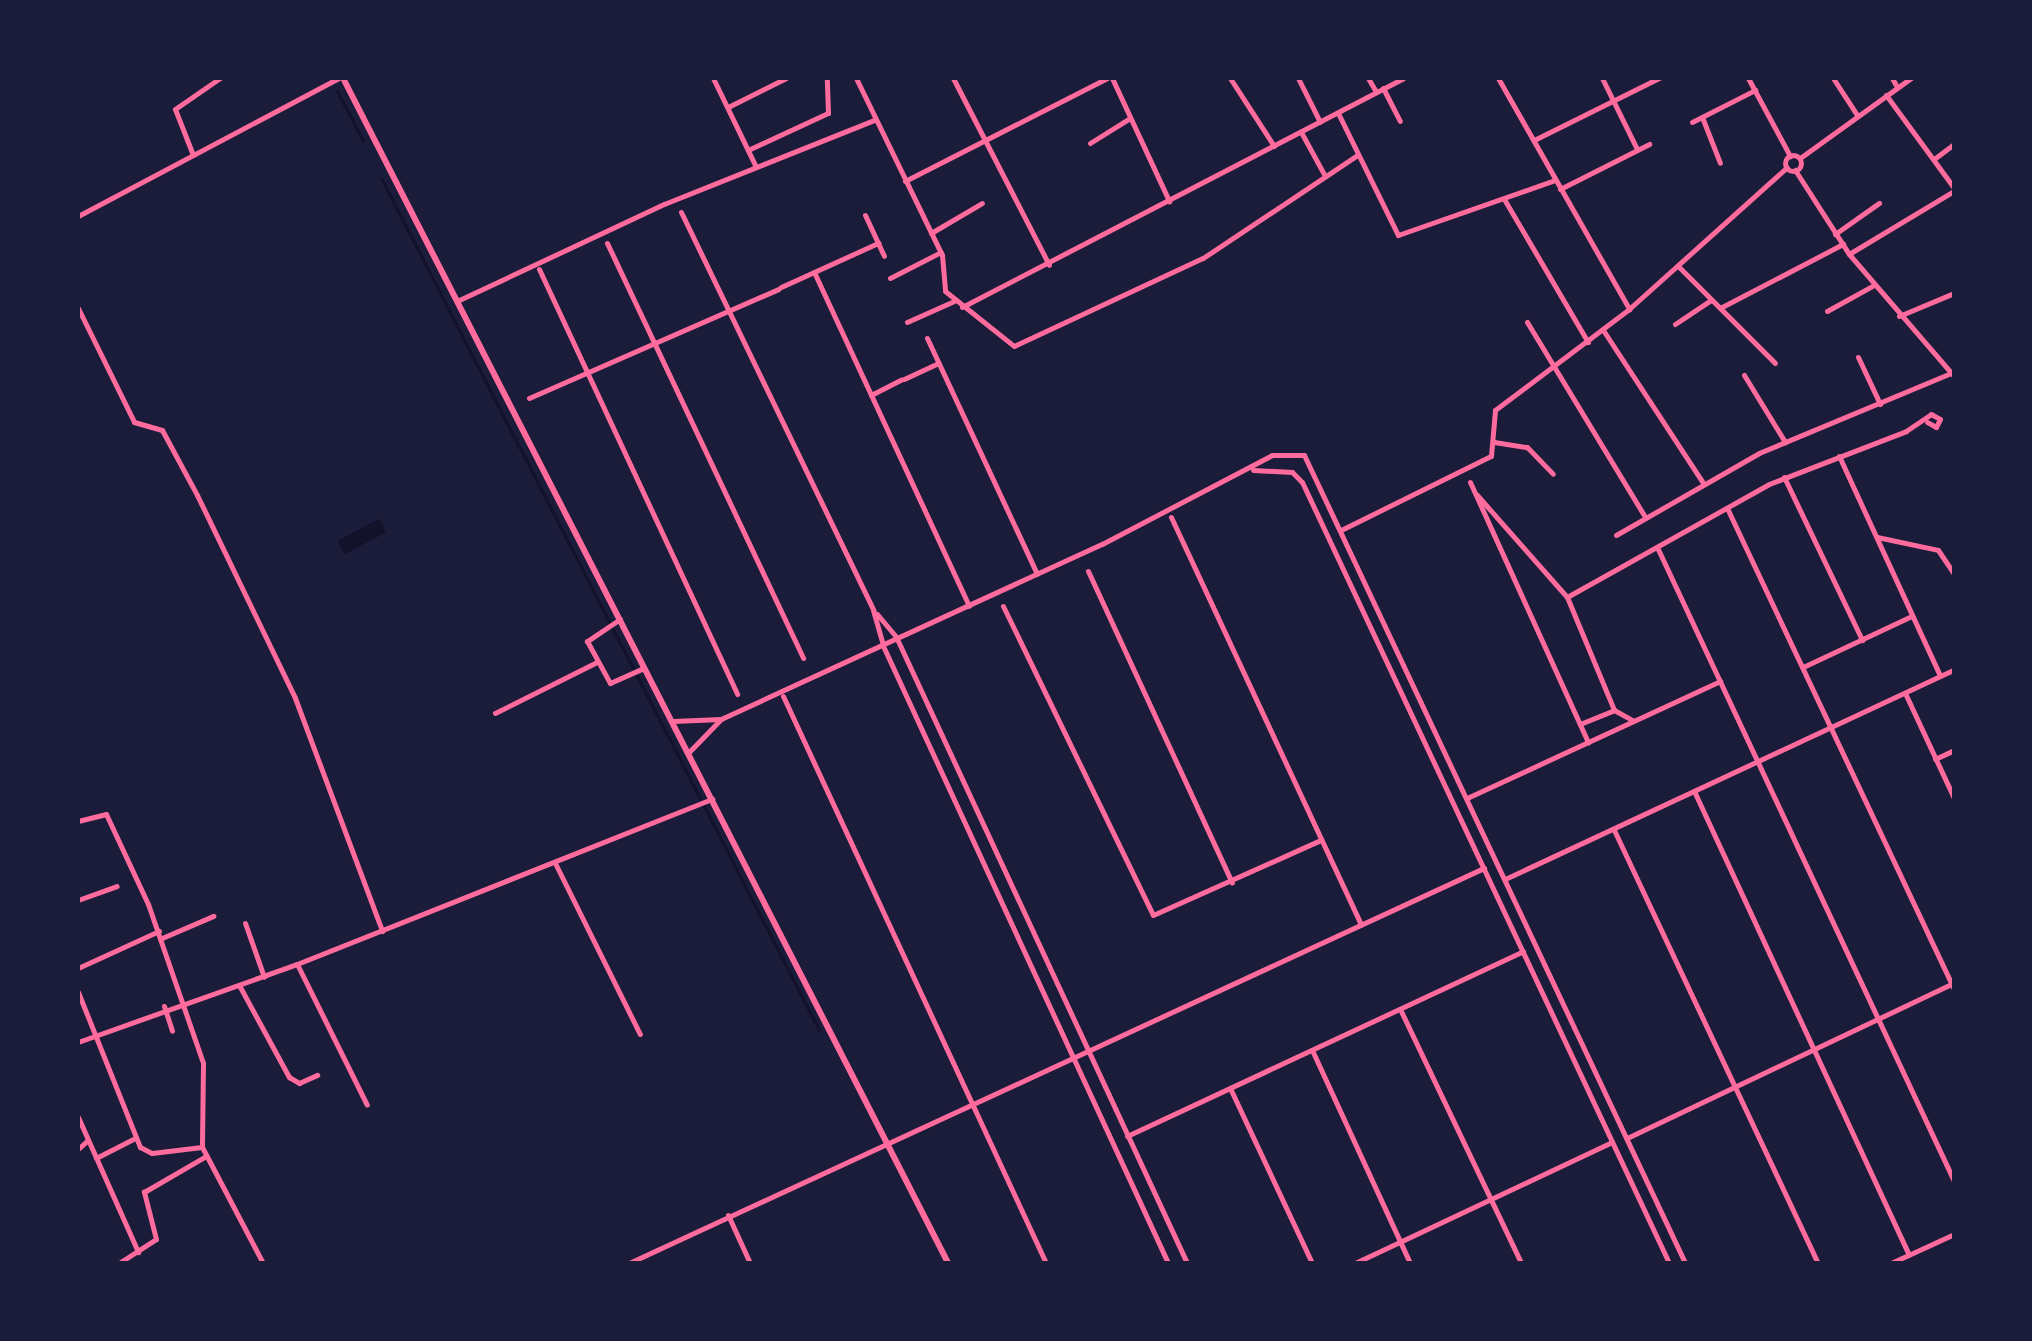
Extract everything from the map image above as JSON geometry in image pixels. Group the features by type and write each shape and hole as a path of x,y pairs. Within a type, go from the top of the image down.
{"street":[{"path":"193,155 175,109 220,78"},
{"path":"713,78 755,165"},
{"path":"728,107 786,78"},
{"path":"748,150 828,113 827,78"},
{"path":"856,78 941,252 943,288 954,301 1010,344 1025,345 1203,258 1356,156"},
{"path":"953,78 1049,265"},
{"path":"905,181 1110,78 1169,201"},
{"path":"1230,78 1274,146"},
{"path":"1298,78 1320,122"},
{"path":"1368,78 1376,92"},
{"path":"962,307 1049,265 1403,78"},
{"path":"1498,78 1629,309"},
{"path":"1602,78 1637,149"},
{"path":"1534,140 1659,78"},
{"path":"1341,530 1489,458 1494,442 1495,410 1554,369 1629,309 1787,167 1790,156 1748,78"},
{"path":"1833,78 1857,115"},
{"path":"1892,78 1897,87"},
{"path":"1795,170 1800,158 1911,78"},
{"path":"78,216 337,79 457,301 615,622 673,721 689,752 707,801 948,1263"},
{"path":"1383,88 1400,121"},
{"path":"1692,122 1755,90"},
{"path":"1849,254 1954,190 1886,95"},
{"path":"1338,113 1356,156 1398,235 1555,180"},
{"path":"1702,117 1720,163"},
{"path":"1090,143 1130,118"},
{"path":"457,301 755,165 874,120"},
{"path":"1301,132 1325,176"},
{"path":"1560,189 1649,144"},
{"path":"1934,159 1954,144"},
{"path":"1790,156 1800,158"},
{"path":"1616,535 1703,483 1785,442 1952,375 1849,254 1795,170 1787,167"},
{"path":"1504,199 1588,342"},
{"path":"931,233 982,203"},
{"path":"1835,234 1879,203"},
{"path":"681,212 873,610 884,647 1168,1263"},
{"path":"865,215 884,256"},
{"path":"607,243 803,658"},
{"path":"529,398 878,243"},
{"path":"1720,308 1843,244"},
{"path":"890,278 941,252"},
{"path":"1678,266 1775,363"},
{"path":"539,269 737,694"},
{"path":"814,272 969,606"},
{"path":"1827,311 1874,285"},
{"path":"1899,316 1954,293"},
{"path":"1675,324 1711,300"},
{"path":"907,322 954,301"},
{"path":"78,308 134,422 162,430 197,495 295,698 382,931"},
{"path":"1527,322 1645,517"},
{"path":"1603,330 1703,483"},
{"path":"927,338 1037,574"},
{"path":"1858,357 1880,404"},
{"path":"871,395 938,363"},
{"path":"1744,375 1785,442"},
{"path":"1567,597 1784,477 1927,422"},
{"path":"1494,442 1527,447 1553,474"},
{"path":"673,721 721,719 884,647 1252,470 1281,452 1304,455 1336,517 1685,1263"},
{"path":"1839,456 1940,676"},
{"path":"1252,470 1297,476 1322,523 1669,1263"},
{"path":"1784,477 1862,640"},
{"path":"1470,482 1588,742"},
{"path":"1477,495 1567,597 1614,710 1633,721"},
{"path":"1627,1138 1953,985 1727,508"},
{"path":"1171,517 1361,925"},
{"path":"1322,523 1336,517"},
{"path":"1876,536 1938,550 1954,574"},
{"path":"1657,547 1954,1181"},
{"path":"1088,571 1232,882"},
{"path":"1003,606 1150,913 1159,916 1321,840"},
{"path":"873,610 898,640 1187,1263"},
{"path":"1803,667 1912,616"},
{"path":"615,622 587,637 597,662 610,683 642,669"},
{"path":"495,713 597,662"},
{"path":"1505,879 1954,670"},
{"path":"1467,798 1720,681"},
{"path":"1905,693 1954,798"},
{"path":"783,696 1046,1263"},
{"path":"1580,724 1614,710"},
{"path":"689,752 721,719"},
{"path":"1424,737 1436,731"},
{"path":"1935,759 1954,750"},
{"path":"1694,791 1909,1255"},
{"path":"78,1042 164,1006 264,977 707,801"},
{"path":"78,821 102,812 109,818 161,934 206,1080 202,1147 263,1263"},
{"path":"1614,830 1818,1263"},
{"path":"978,850 990,844"},
{"path":"555,863 640,1034"},
{"path":"629,1263 887,1143 972,1108 1484,868"},
{"path":"78,900 117,886"},
{"path":"78,968 213,916"},
{"path":"245,923 264,977"},
{"path":"1127,1136 1523,951"},
{"path":"297,964 367,1105"},
{"path":"239,985 289,1077 299,1083 317,1075"},
{"path":"1545,998 1558,991"},
{"path":"78,992 135,1138 152,1153 202,1147"},
{"path":"164,1006 172,1031"},
{"path":"1400,1009 1521,1263"},
{"path":"1312,1050 1410,1263"},
{"path":"1230,1088 1312,1263"},
{"path":"78,1117 138,1252"},
{"path":"96,1158 135,1138"},
{"path":"78,1149 87,1141"},
{"path":"1355,1263 1612,1142"},
{"path":"119,1263 156,1237 144,1192 206,1156"},
{"path":"728,1215 750,1263"},
{"path":"1891,1263 1954,1234"}],"shaded area":[{"path":"379,519 386,532 345,554 338,541"}],"waterway":[{"path":"337,91 363,141"},
{"path":"381,178 819,1030"}]}
